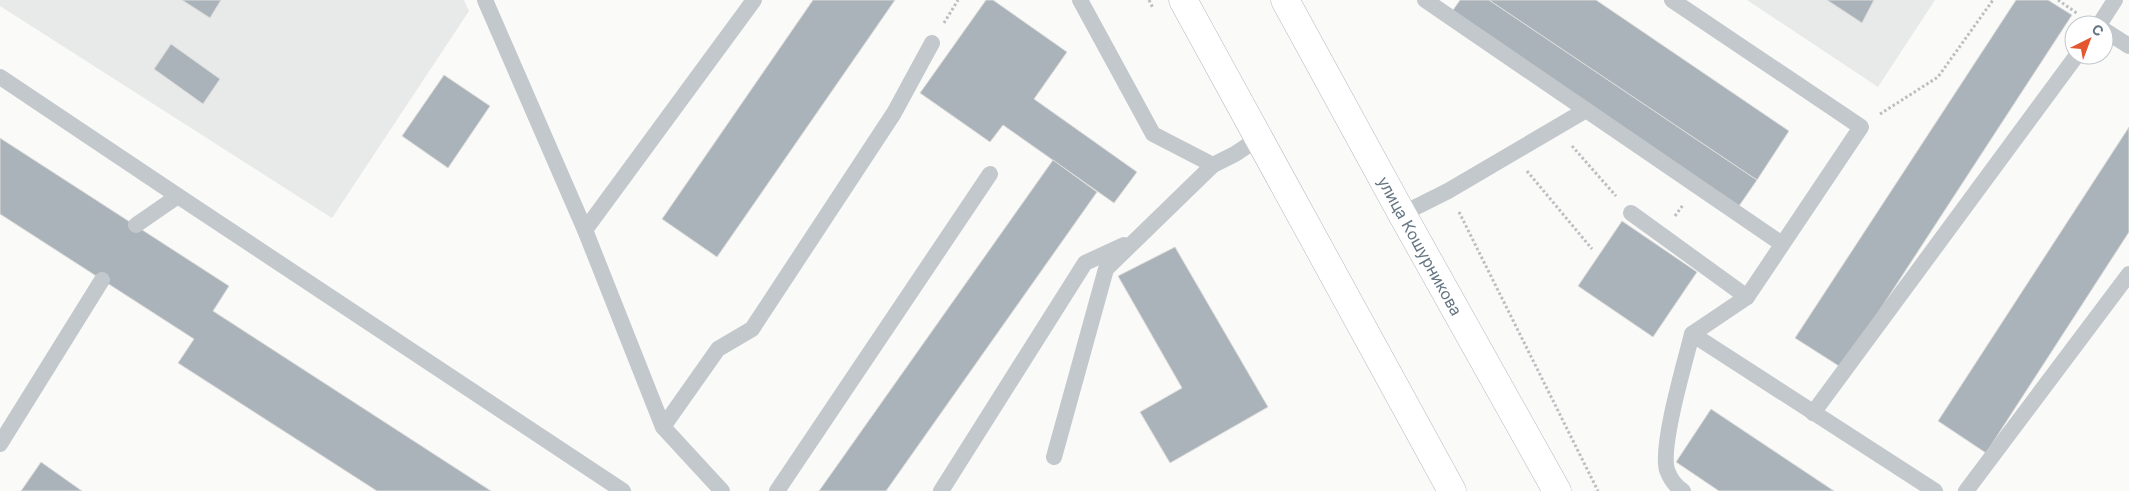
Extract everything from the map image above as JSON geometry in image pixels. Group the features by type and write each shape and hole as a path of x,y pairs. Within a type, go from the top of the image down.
{"main road":[{"path":"1183,0 1452,491"},
{"name":"улица Кошурникова","path":"1285,0 1557,491"}],"lane":[{"path":"486,0 585,230 663,427 722,491"},
{"path":"585,230 754,0"},
{"path":"1080,0 1153,134 1213,165"},
{"path":"1425,0 1782,244"},
{"path":"1672,0 1861,126 1747,296 1692,334 1666,443 1667,469 1676,486 1683,491"},
{"path":"2105,15 2115,0"},
{"path":"2114,36 2129,46"},
{"path":"663,427 718,349 752,330 894,113 932,43"},
{"path":"1813,413 2069,65"},
{"path":"0,76 623,491"},
{"path":"1402,214 1448,191 1586,110"},
{"path":"1054,457 1106,269 1213,165 1235,154 1259,138"},
{"path":"777,491 990,174"},
{"path":"136,225 178,196"},
{"path":"1631,213 1747,296"},
{"path":"941,491 1085,262 1136,240"},
{"path":"1966,491 2129,274"},
{"path":"0,444 102,280"},
{"path":"1692,334 1935,491"}],"path":[{"path":"953,6 958,0"},
{"path":"1861,126 1938,77 1993,0"},
{"path":"1556,129 1631,213"},
{"path":"1512,153 1592,249"},
{"path":"1662,236 1696,186"},
{"path":"1448,191 1598,491"}],"shaded area":[{"path":"0,0 464,0 469,11 332,218 0,6"},
{"path":"1747,0 1935,0 1878,87"}],"building":[{"path":"182,0 221,0 210,18"},
{"path":"813,0 895,0 717,257 662,219"},
{"path":"986,0 993,0 1067,52 1034,99 1137,172 1114,203 1003,125 990,142 920,93"},
{"path":"1460,0 1489,0 1757,180 1739,206 1451,13"},
{"path":"1489,0 1596,0 1789,131 1757,180"},
{"path":"1827,0 1874,0 1862,23"},
{"path":"2016,0 2048,0 2072,15 2064,15 2064,27 1842,368 1795,338"},
{"path":"171,44 220,79 203,104 154,69"},
{"path":"444,75 490,106 448,168 402,136"},
{"path":"2129,127 2129,232 1986,453 1938,421"},
{"path":"0,138 229,286 213,311 491,491 377,491 178,363 194,339 0,214"},
{"path":"1053,160 1097,192 886,491 819,491"},
{"path":"1622,221 1697,272 1653,337 1578,286"},
{"path":"1175,247 1268,407 1170,463 1140,412 1182,388 1118,276"},
{"path":"1711,409 1834,491 1719,491 1676,462"},
{"path":"41,462 82,491 21,491"}]}
